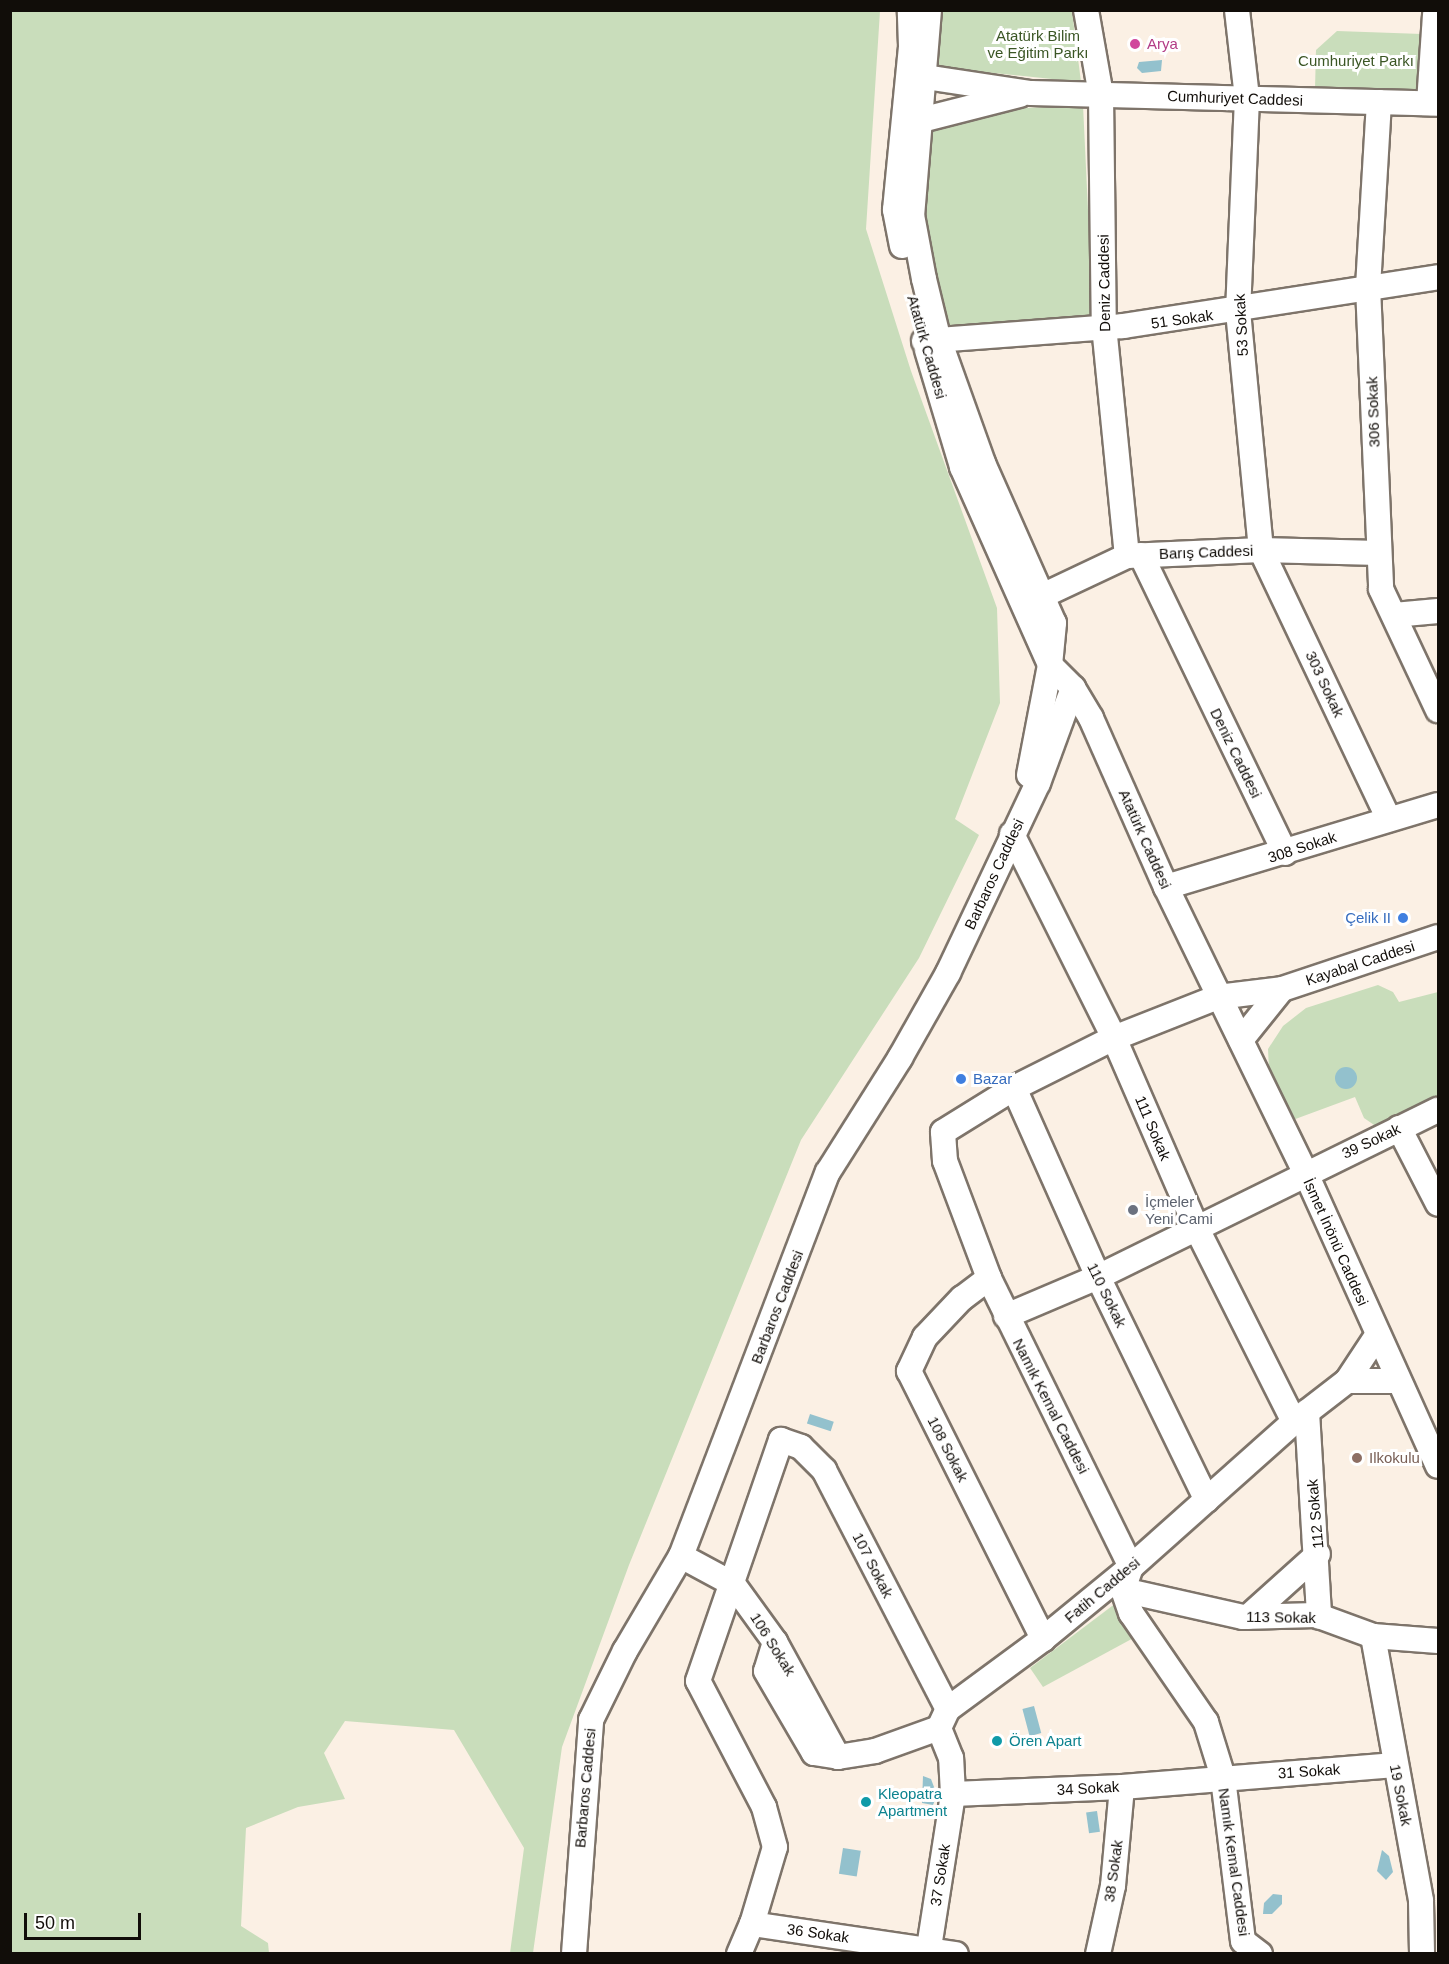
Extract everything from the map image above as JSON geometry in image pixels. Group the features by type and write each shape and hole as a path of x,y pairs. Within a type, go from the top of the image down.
{"street":[{"name":"Atatürk Caddesi","path":"910,10 916,79"},
{"name":"Atatürk Caddesi","path":"929,10 916,79 913,113 894,210 931,339 962,467 1050,665 1073,688 1091,718 1166,887 1236,1030"},
{"name":"Deniz Caddesi","path":"1086,10 1101,95 1104,326 1134,555 1285,853"},
{"path":"1237,10 1247,99"},
{"path":"1434,104 1436,17"},
{"name":"Cumhuriyet Caddesi","path":"916,79 1031,93 1434,104"},
{"name":"Cumhuriyet Caddesi","path":"913,113 1031,93"},
{"name":"53 Sokak","path":"1247,99 1238,311 1261,550"},
{"name":"306 Sokak","path":"1379,102 1368,287 1382,589 1438,710"},
{"name":"51 Sokak","path":"931,339 1104,326 1238,311 1368,287 1438,277"},
{"name":"Atatürk Caddesi","path":"931,339 1054,623 1050,665 1016,827"},
{"name":"Barış Caddesi","path":"1042,596 1134,555 1261,550 1379,553"},
{"name":"303 Sokak","path":"1261,550 1389,819"},
{"path":"1394,615 1438,611"},
{"name":"Barbaros Caddesi","path":"574,1953 591,1720 625,1651 681,1556 828,1172 900,1058 948,973 1038,783 1073,688"},
{"name":"308 Sokak","path":"1166,887 1438,805"},
{"name":"111 Sokak","path":"1016,827 1114,1038 1196,1227 1300,1417"},
{"name":"Kayabal Caddesi","path":"1218,997 1282,989 1438,937"},
{"path":"1236,1030 1282,989"},
{"name":"Namık Kemal Caddesi","path":"1131,1566 989,1278 945,1161 943,1132 1014,1088 1114,1038 1218,997"},
{"name":"İsmet İnönü Caddesi","path":"1236,1030 1307,1176 1398,1382 1432,1436 1438,1466"},
{"name":"110 Sokak","path":"1014,1088 1098,1276 1207,1500"},
{"name":"39 Sokak","path":"1006,1316 1098,1276 1196,1227 1307,1176 1330,1160 1438,1110"},
{"path":"1399,1128 1438,1204"},
{"name":"108 Sokak","path":"989,1278 962,1298 925,1337 909,1371 1043,1639"},
{"name":"Fatih Caddesi","path":"838,1757 875,1751 943,1718 1131,1566 1300,1417 1347,1382 1378,1334"},
{"path":"1347,1382 1398,1382"},
{"name":"112 Sokak","path":"1300,1417 1318,1554 1319,1617"},
{"name":"107 Sokak","path":"730,1582 781,1440 801,1447 824,1470 943,1718"},
{"path":"1248,1617 1318,1554"},
{"name":"106 Sokak","path":"681,1556 730,1582 775,1642 766,1671 814,1753 838,1757"},
{"path":"1123,1590 1131,1566"},
{"path":"730,1582 699,1681 764,1807 775,1847 752,1924 739,1953"},
{"name":"Namık Kemal Caddesi","path":"1123,1590 1131,1613 1206,1722 1222,1777 1246,1949"},
{"name":"113 Sokak","path":"1123,1590 1248,1617 1319,1617 1373,1636 1438,1641"},
{"name":"19 Sokak","path":"1373,1636 1395,1765 1430,1900 1422,1953"},
{"name":"37 Sokak","path":"928,1951 953,1794 951,1758 943,1718"},
{"name":"31 Sokak","path":"1222,1777 1395,1765"},
{"name":"34 Sokak","path":"953,1794 1122,1787 1222,1777"},
{"name":"38 Sokak","path":"1098,1953 1113,1886 1122,1787"},
{"name":"36 Sokak","path":"752,1924 928,1951 956,1953"}],"green space":[{"path":"11,10 880,11 866,229 911,371 997,608 1000,703 955,819 979,835 919,958 801,1140 629,1565 562,1747 533,1953 510,1953 524,1848 454,1730 345,1721 324,1753 345,1799 298,1807 246,1828 241,1926 268,1943 269,1953 11,1953"},
{"name":"Atatürk Bilim ve Eğitim Parkı","path":"939,11 1072,11 1081,82 935,67"},
{"name":"Cumhuriyet Parkı","path":"1337,31 1422,34 1417,92 1315,89 1316,50"},
{"path":"1083,105 1093,315 945,328 921,221 931,127 1008,109"},
{"path":"1378,985 1393,992 1399,1002 1438,992 1438,1102 1377,1127 1364,1118 1355,1097 1290,1121 1269,1070 1268,1049 1283,1026 1306,1008"},
{"path":"1120,1600 1139,1635 1043,1687 1030,1668"}],"water":[{"path":"1162,60 1161,71 1142,73 1137,68 1139,62"},
{"path":"1346,1067 1354,1070 1357,1078 1354,1086 1346,1089 1338,1086 1335,1078 1338,1070"},
{"path":"810,1414 834,1422 831,1431 807,1424"},
{"path":"1034,1706 1041,1733 1030,1736 1022,1709"},
{"path":"923,1776 931,1779 937,1795 933,1805 922,1803"},
{"path":"1097,1811 1100,1832 1089,1833 1086,1813"},
{"path":"843,1848 861,1851 857,1876 839,1874"},
{"path":"1382,1850 1389,1856 1393,1872 1386,1880 1377,1871"},
{"path":"1273,1894 1282,1895 1282,1904 1272,1914 1263,1914 1264,1903"}],"place":[{"name":"Arya","path":"1135,44"},
{"name":"Çelik II","path":"1403,918"},
{"name":"Bazar","path":"961,1079"},
{"name":"İçmeler Yeni Cami","path":"1133,1210"},
{"name":"Ilkokulu","path":"1357,1458"},
{"name":"Ören Apart","path":"997,1741"},
{"name":"Kleopatra Apartment","path":"866,1802"}]}
